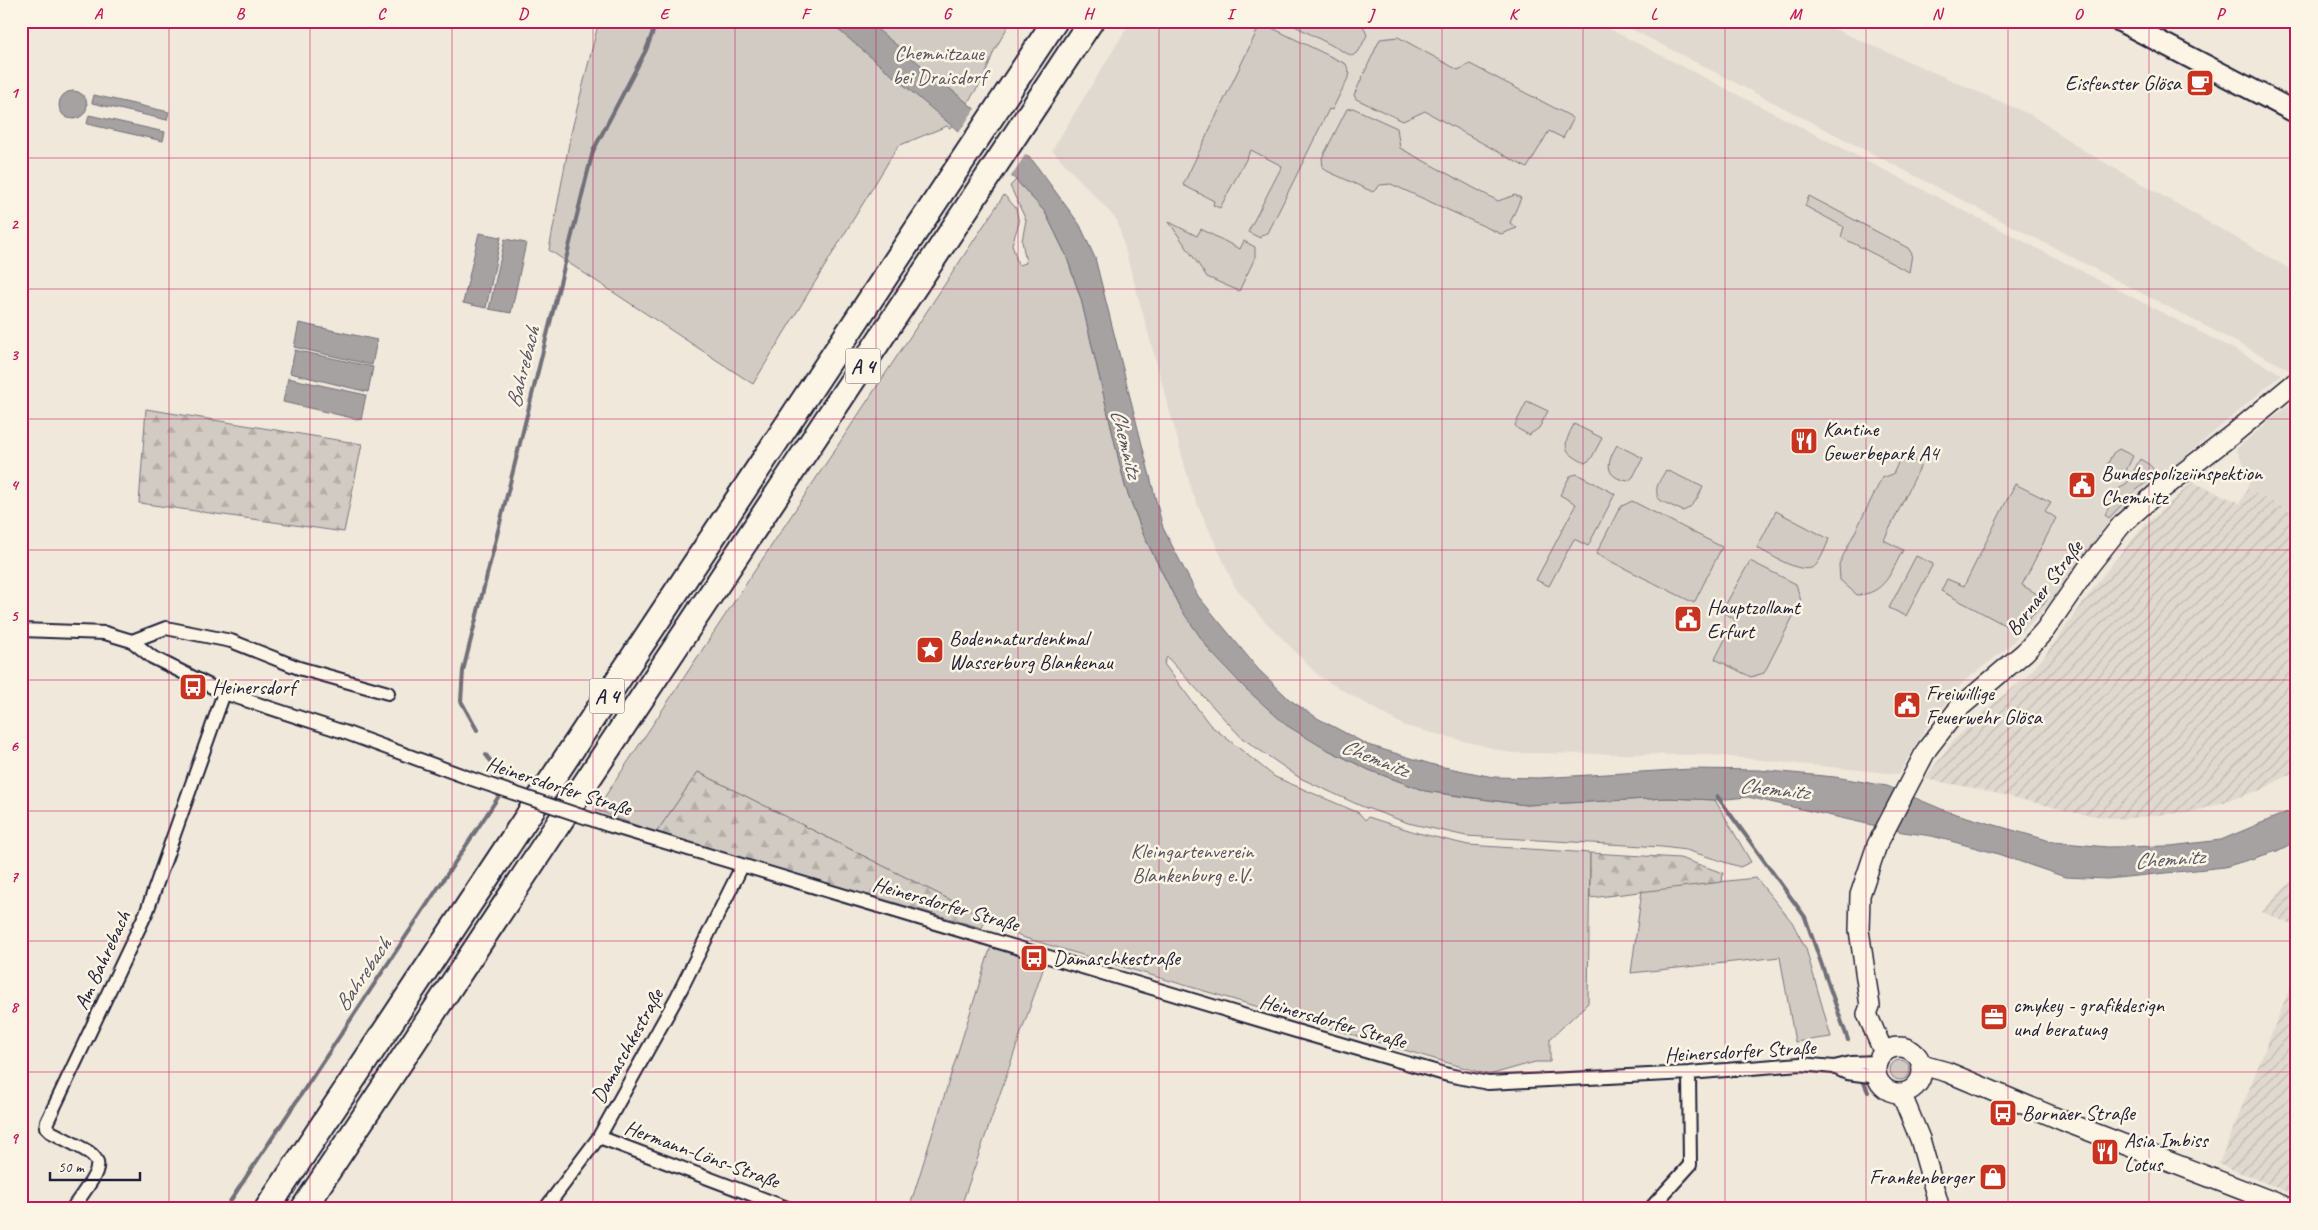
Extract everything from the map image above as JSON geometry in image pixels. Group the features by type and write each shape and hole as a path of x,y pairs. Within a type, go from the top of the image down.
{"highway":[{"name":"A 4","path":"267,1209 1055,21"},
{"name":"A 4","path":"303,1209 1091,21"}],"main road":[{"path":"2120,21 2149,28 2297,113"},
{"name":"Bornaer Straße","path":"1884,1060 1887,1033 1876,1010 1870,1006 1861,947 1860,894 1877,844 1931,742 1959,708 2025,652 2045,630 2089,566 2123,523 2157,493 2233,434 2297,380"},
{"path":"1940,1209 1920,1139 1914,1081 1918,1057 1912,1051 1884,1060 1883,1087 1889,1091 1914,1081 1939,1081 1954,1076 1997,1092 2071,1124 2292,1209"}],"street":[{"path":"132,641 166,628 231,641 299,668 388,694"},
{"name":"Heinersdorfer Straße","path":"21,630 105,633 132,641 152,657 224,693 344,732 469,778 608,825 1448,1075 1488,1083 1689,1073 1800,1064 1834,1067 1851,1062 1884,1060"},
{"name":"Am Bahrebach","path":"72,1209 96,1176 98,1162 93,1153 51,1132 46,1127 47,1122 147,911 224,693"},
{"name":"Damaschkestraße","path":"545,1209 599,1137 677,997 742,866"},
{"path":"1650,1209 1690,1165 1689,1073"},
{"name":"Hermann-Löns-Straße","path":"599,1137 790,1209"}],"shaded area":[{"path":"1131,21 1594,21 2282,374 2110,520 2049,604 2005,650 1964,681 1925,729 1899,774 1711,755 1511,753 1405,726 1320,677 1260,616 1235,587 1192,492 1117,220 1052,150"},
{"path":"1616,21 1825,21 1825,25 2031,115 2088,153 2297,273 2297,364 2290,370"},
{"path":"2297,398 2297,514 2247,489 2250,480 2249,474 2236,449"},
{"path":"2193,482 2240,503 2247,489 2297,514 2297,770 2261,790 2196,811 2122,819 2081,814 1983,790 1925,779 1953,741 1992,704 2025,678 2044,657 2104,574 2143,527"},
{"path":"2297,875 2297,927 2262,912"},
{"path":"2297,970 2297,1196 2219,1164"}],"green space":[{"name":"Chemnitzaue bei Draisdorf","path":"599,21 1011,21 994,51 983,80 950,128 947,126 898,146 753,384 549,250 571,133"},
{"path":"1295,21 1361,21 1367,35 1359,51 1352,56 1293,25"},
{"path":"1268,26 1346,64 1350,74 1332,110 1329,109 1268,233 1261,235 1260,238 1248,232 1282,166 1251,150 1220,208 1213,205 1214,201 1183,185 1259,27"},
{"path":"1398,37 1458,70 1470,64 1570,116 1573,120 1563,138 1549,131 1527,168 1425,111 1403,121 1356,99 1354,95 1380,39"},
{"path":"1353,108 1397,128 1400,148 1498,201 1515,195 1521,198 1510,223 1517,228 1501,234 1391,184 1380,185 1373,192 1327,171 1323,167 1322,158 1347,109"},
{"name":"Kleingartenverein Blankenburg e.V.","path":"1016,180 1045,212 1066,255 1081,299 1125,486 1144,536 1180,608 1322,747 1369,770 1425,791 1458,796 1526,805 1668,798 1715,800 1751,862 1740,867 1686,850 1662,847 1466,836 1408,823 1361,806 1300,778 1242,738 1167,657 1164,664 1210,725 1275,777 1359,813 1365,820 1368,817 1418,833 1468,845 1590,853 1588,1003 1550,1039 1550,1062 1535,1062 1489,1075 1025,938 698,772 656,833 596,810 1004,195 1016,208 1019,223 1012,244 1018,265 1026,263 1022,241 1026,220 1010,186"},
{"path":"1809,196 1908,248 1912,254 1909,272 1841,237 1844,227 1805,206"},
{"path":"1169,222 1197,236 1201,229 1240,249 1244,241 1255,247 1255,258 1239,291 1207,277"},
{"path":"1527,401 1548,411 1539,428 1529,435 1518,429 1515,425"},
{"path":"146,409 362,444 344,532 139,503"},
{"path":"1574,424 1602,438 1591,459 1585,463 1572,455 1566,447"},
{"path":"1617,445 1643,458 1633,477 1628,481 1614,476 1609,468 1611,457"},
{"path":"2119,449 2133,456 2124,475 2106,467 2113,453"},
{"path":"1902,454 1921,465 1884,540 1903,550 1891,574 1881,586 1867,594 1857,595 1840,580 1839,564 1882,478 1893,474"},
{"path":"2140,459 2152,468 2154,476 2133,493 2109,518 2105,515 2116,491 2128,482"},
{"path":"1666,470 1703,487 1690,507 1683,511 1659,500 1657,488"},
{"path":"1577,474 1615,494 1588,546 1574,539 1549,586 1536,580 1576,504 1560,495 1570,476"},
{"path":"2015,484 2051,502 2045,511 2056,518 2022,585 2047,600 2016,631 1941,591 1947,579 1964,586"},
{"path":"1632,501 1722,547 1694,603 1596,554 1620,507"},
{"path":"1776,511 1829,539 1819,561 1812,568 1805,569 1788,564 1757,548"},
{"path":"1916,556 1933,564 1906,616 1889,608"},
{"path":"1750,561 1796,584 1801,601 1764,673 1751,677 1715,659 1735,620 1722,611"},
{"path":"698,772 986,918 982,928 656,833"},
{"path":"1590,853 1680,858 1723,873 1722,882 1590,898"},
{"path":"1756,878 1792,922 1806,949 1831,1037 1795,1042 1780,957 1631,973 1642,890"},
{"path":"991,946 1046,961 960,1209 909,1209"},
{"path":"1896,1060 1904,1060 1910,1066 1910,1074 1904,1080 1896,1080 1890,1074 1890,1066"}],"water":[{"name":"Chemnitz","path":"828,21 867,21 970,105 1033,161 1080,225 1095,258 1163,528 1198,596 1258,669 1290,700 1319,719 1368,745 1434,765 1493,777 1539,778 1691,769 1759,770 1835,777 1887,786 1946,811 2054,842 2107,847 2170,846 2221,840 2297,808 2297,841 2277,851 2225,867 2107,879 2065,877 1995,853 1932,836 1903,832 1748,797 1715,800 1668,798 1526,805 1425,791 1369,770 1322,747 1286,725 1245,688 1210,651 1180,608 1144,536 1125,486 1081,299 1066,255 1045,212 1016,180"},
{"path":"73,91 83,95 87,105 83,115 73,119 63,115 59,105 63,95"},
{"path":"94,95 169,112 167,120 92,103"},
{"path":"89,115 165,132 163,141 87,124"},
{"path":"479,233 501,237 486,308 463,303"},
{"path":"505,239 526,243 511,313 489,309"},
{"path":"299,323 377,340 372,365 294,347"},
{"path":"295,350 373,367 368,392 290,373"},
{"path":"288,378 366,395 361,420 283,402"}],"pier":[{"path":"976,107 1027,152 1010,178 958,134"}],"waterway":[{"name":"Bahrebach","path":"477,730 461,701 463,671 593,151 646,50 657,21"},
{"name":"Bahrebach","path":"225,1209 499,796 502,775 486,755"},
{"path":"1717,796 1805,917 1848,1040"},
{"path":"1864,1083 1868,1092"}],"place":[{"name":"Eisfenster Glösa","path":"2200,83"},
{"name":"Kantine Gewerbepark A4","path":"1804,441"},
{"name":"Bundespolizeiinspektion Chemnitz","path":"2082,485"},
{"name":"Hauptzollamt Erfurt","path":"1688,619"},
{"name":"Bodennaturdenkmal Wasserburg Blankenau","path":"930,650"},
{"name":"Heinersdorf","path":"193,687"},
{"name":"Freiwillige Feuerwehr Glösa","path":"1907,705"},
{"name":"Damaschkestraße","path":"1034,958"},
{"name":"cmykey - grafikdesign und beratung","path":"1994,1017"},
{"name":"Bornaer Straße","path":"2003,1113"},
{"name":"Asia Imbiss Lotus","path":"2105,1152"},
{"name":"Frankenberger","path":"1993,1177"}]}
